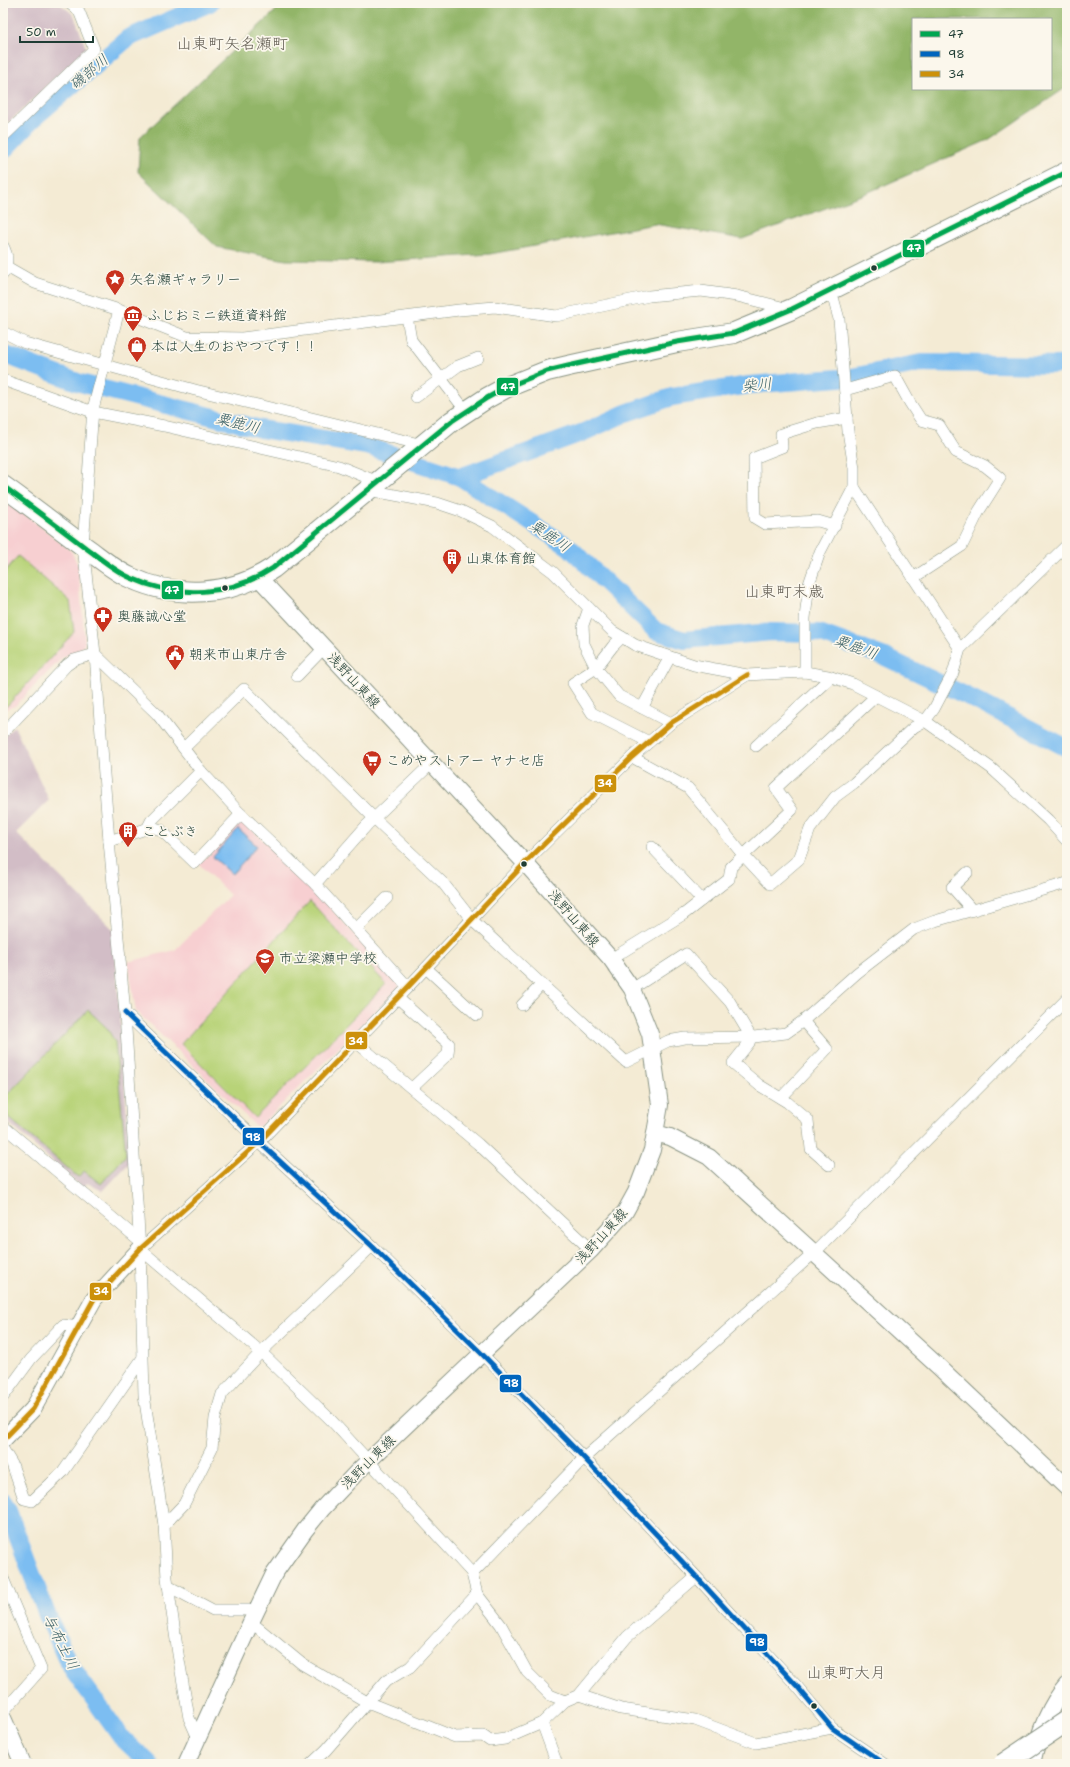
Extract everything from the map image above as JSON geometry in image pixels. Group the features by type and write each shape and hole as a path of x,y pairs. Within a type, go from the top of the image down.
{"highway":[{"path":"3,486 83,546 130,578 152,586 175,591 198,592 222,589 243,584 258,577 282,562 421,446 466,411 507,387 547,371 677,342 734,333 792,309 1067,172"},
{"path":"1003,1764 1067,1721"},
{"path":"1021,1764 1067,1733"}],"main road":[{"name":"浅野山東線","path":"190,1762 198,1738 274,1574 305,1530 339,1490 368,1461 591,1250 625,1212 636,1192 652,1150 660,1105 650,1034 632,989 611,959 526,863 258,577"},
{"path":"655,1134 670,1137 709,1157 1067,1488"},
{"path":"3,1440 32,1409 94,1299 139,1245"},
{"path":"1032,1764 1035,1749 1046,1718 1053,1704 1067,1684"},
{"path":"3,1718 23,1764"}],"street":[{"path":"3,137 94,49 79,10 69,3"},
{"path":"3,246 6,251 5,271 35,283 119,310 188,337 242,338 459,310 495,308 556,316 649,296 701,291 737,296 792,309"},
{"path":"805,667 805,618 809,584 820,552 835,526 854,487 854,468 847,418 839,319 831,290"},
{"path":"119,310 93,410 83,546 95,654 124,1013 139,1245 144,1395 164,1525 168,1586 178,1654 189,1718 198,1738"},
{"path":"407,317 412,340 466,411"},
{"path":"3,332 25,343 104,366 421,446"},
{"path":"416,397 458,366 478,358"},
{"path":"845,389 895,376 910,403 922,420 939,425 956,452 985,466 1000,478 979,511 962,546 913,578"},
{"path":"3,380 93,410 339,466 376,483 460,511 492,526 553,572 612,631 635,646 694,665 746,675 805,667 853,684 924,721 991,768 1048,820 1067,841"},
{"path":"835,526 818,520 765,524 755,518 754,458 782,447 781,434 817,423 847,418"},
{"path":"854,487 960,649"},
{"path":"632,757 688,788 744,856 770,884 799,859 810,829 835,797 854,783 914,727 924,721 934,709 953,673 960,649 1065,552"},
{"path":"589,608 583,625 584,644 596,668 619,696 670,723"},
{"path":"622,637 612,646 596,668 573,683 592,713 648,742"},
{"path":"297,676 324,648"},
{"path":"4,728 67,665 74,660 95,654"},
{"path":"95,654 157,714 201,771 241,814 315,884 408,987"},
{"path":"642,708 670,657"},
{"path":"139,1245 259,1142 526,863 632,757 670,723 746,675"},
{"path":"756,746 831,677"},
{"path":"184,748 244,689 374,818 443,883 472,920 626,1062 653,1050 668,1041 685,1038 751,1037 786,1033 857,973 914,929 935,921 1067,883"},
{"path":"611,959 684,914 729,879 731,867 792,810 776,788 876,696"},
{"path":"315,884 374,818 432,763"},
{"path":"147,829 151,821 201,771"},
{"path":"109,840 152,828 161,830 195,863 241,814"},
{"path":"652,847 702,900"},
{"path":"967,873 952,887 972,910"},
{"path":"356,930 387,898"},
{"path":"632,989 686,954 730,1002 751,1037 749,1044 733,1063 808,1120 811,1149 829,1165"},
{"path":"426,968 477,1015"},
{"path":"522,1005 541,985"},
{"path":"398,998 449,1044 448,1054 412,1088"},
{"path":"472,1574 584,1458 814,1253 1067,999"},
{"path":"124,1013 259,1142 372,1246 584,1458 796,1684 832,1728 885,1764"},
{"path":"781,1098 827,1049 802,1021"},
{"path":"356,1042 478,1144 591,1250"},
{"path":"3,1126 261,1352 330,1419 472,1574 477,1594 501,1625 526,1672 550,1695 565,1700"},
{"path":"164,1525 184,1504 212,1448 215,1418 222,1394 261,1352 372,1246"},
{"path":"3,1397 31,1359 63,1325 79,1327"},
{"path":"3,1449 12,1464 24,1498 32,1501 63,1472 142,1359"},
{"path":"168,1586 213,1610 254,1616 302,1664 367,1702 455,1737 483,1736 490,1741 505,1739 542,1723 565,1700 579,1695 627,1637 696,1577"},
{"path":"3,1578 41,1669 3,1712"},
{"path":"311,1764 326,1750 386,1681 410,1668 477,1594"},
{"path":"579,1695 621,1709 695,1720 756,1743 832,1728"},
{"path":"542,1723 557,1764"}],"shaded area":[{"path":"3,3 59,3 74,15 86,48 3,128"},
{"path":"3,497 71,551 78,565 85,643 80,650 63,657 15,706 3,710"},
{"path":"14,726 49,800 16,833 114,930 130,1162 103,1191 87,1183 83,1188 3,1118 3,738"},
{"path":"242,820 309,884 399,984 400,987 261,1125 257,1127 136,1011 128,962 175,950 230,895 199,864"}],"green space":[{"path":"284,3 1067,3 1067,87 988,140 864,194 742,239 655,224 490,254 376,262 286,260 217,247 138,172 140,137"},
{"path":"18,556 70,601 74,632 8,705 3,707 3,574"},
{"path":"310,901 386,984 255,1118 181,1044"},
{"path":"88,1010 107,1028 115,1042 126,1155 101,1184 84,1171 78,1177 8,1117 4,1098"}],"water":[{"path":"238,829 257,846 232,874 213,857"}],"waterway":[{"name":"磯部川","path":"3,151 34,118 128,38 210,3"},
{"name":"粟鹿川","path":"3,354 80,383 261,429 367,446 460,477 569,547 656,631 684,640 771,632 819,633 885,657 971,698 1067,748"},
{"name":"柴川","path":"460,477 584,432 626,413 672,397 749,385 852,377 921,363 1067,365"},
{"name":"与布土川","path":"3,1502 8,1511 46,1612 69,1664 121,1737 150,1764"},
{"path":"3,1753 8,1764"}],"transit line":[{"name":"47","path":"3,486 119,572 131,578 149,585 185,591 222,589 240,584 273,568 452,421 507,387 547,371 568,366 677,342 734,333 792,309 1067,172"},
{"name":"34","path":"3,1440 33,1409 94,1299 140,1249 259,1142 525,863 632,757 671,723 747,675"},
{"name":"98","path":"125,1013 259,1142 372,1246 481,1353 584,1458 692,1572 796,1685 832,1728 885,1764"}],"place":[{"name":"矢名瀬ギャラリー","path":"115,296"},
{"name":"ふじおミニ鉄道資料館","path":"133,332"},
{"name":"本は人生のおやつです！！","path":"137,363"},
{"name":"山東体育館","path":"452,575"},
{"name":"奥藤誠心堂","path":"103,633"},
{"name":"朝来市山東庁舎","path":"175,671"},
{"name":"こめやストアー ヤナセ店","path":"372,777"},
{"name":"ことぶき","path":"128,848"},
{"name":"市立梁瀬中学校","path":"265,975"}],"district":[{"name":"山東町矢名瀬町","path":"232,43"},
{"name":"山東町末歳","path":"784,591"},
{"name":"山東町大月","path":"846,1672"}]}
